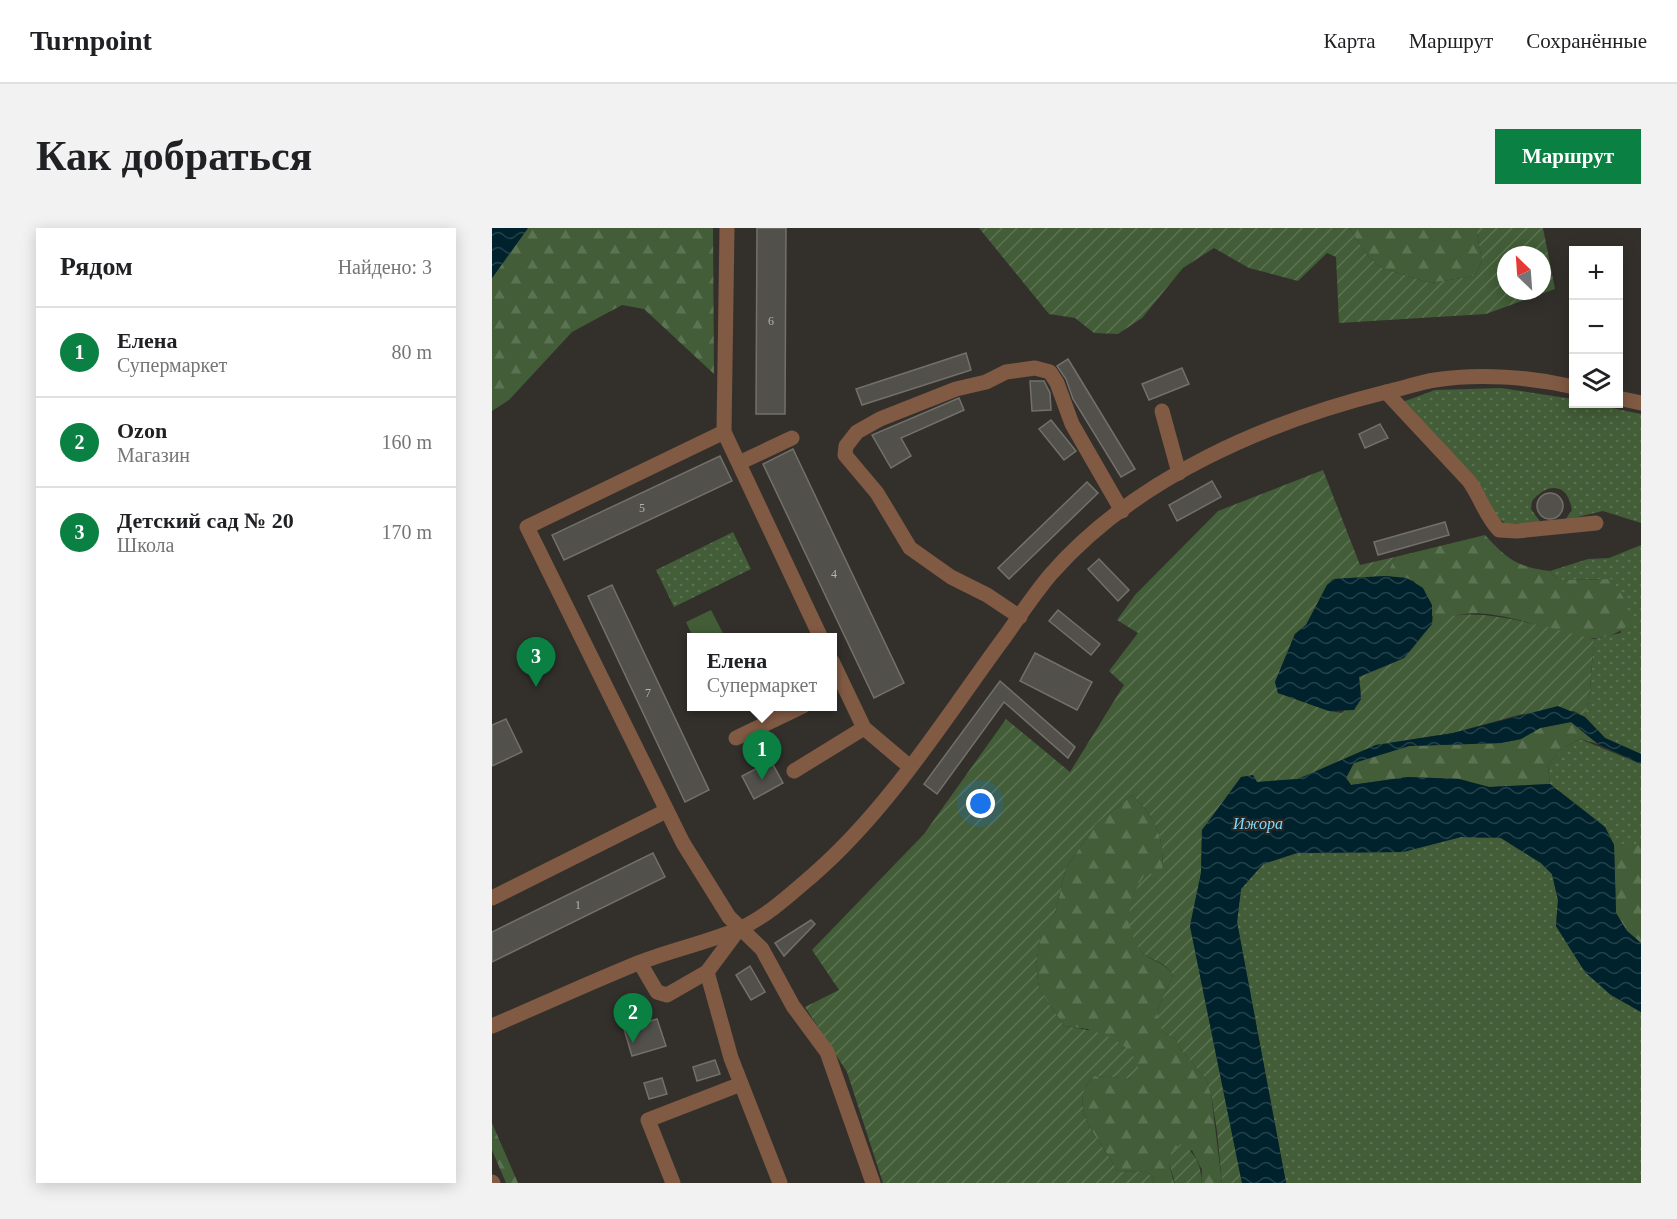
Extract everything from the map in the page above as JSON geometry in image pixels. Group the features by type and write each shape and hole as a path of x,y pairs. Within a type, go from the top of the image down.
{"street":[{"path":"727,228 724,432 819,633"},
{"path":"1020,617 987,595 951,578 910,548 877,493 844,455 846,446 857,432 880,419 956,389 986,382 1006,372 1035,368 1050,372 1058,383 1072,424 1122,511"},
{"path":"492,1026 640,963 739,929 760,917 815,873 866,820 910,766 1050,575 1087,538 1122,511 1179,473 1272,429 1333,407 1436,380 1490,378 1550,382 1569,386"},
{"path":"1386,392 1469,482 1479,495 1486,516 1499,530 1518,531 1596,523"},
{"path":"1623,399 1641,403"},
{"path":"1162,411 1179,473"},
{"path":"724,432 527,527 666,811 729,917 762,949 793,1006 826,1052 873,1183"},
{"path":"739,463 792,438"},
{"path":"839,690 864,728 910,766"},
{"path":"736,738 793,711"},
{"path":"794,771 864,728"},
{"path":"492,898 666,811"},
{"path":"640,963 657,992 667,994 707,972 739,929"},
{"path":"707,972 730,1058 780,1183"},
{"path":"673,1183 648,1120 741,1083"}],"green space":[{"path":"528,228 713,228 714,374 644,309 622,305 572,332 509,400 492,411 492,278"},
{"path":"979,228 1349,228 1367,255 1382,268 1430,283 1475,276 1482,261 1476,228 1543,228 1547,246 1497,246 1497,300 1525,300 1486,314 1339,323 1336,257 1327,253 1298,281 1249,268 1214,248 1183,268 1142,318 1118,334 1094,333 1075,318 1049,314"},
{"path":"1349,228 1476,228 1482,261 1475,276 1430,283 1382,268 1367,255"},
{"path":"1551,269 1555,289 1551,290"},
{"path":"1501,388 1569,398 1569,408 1612,408 1641,414 1641,523 1603,511 1565,520 1572,510 1570,501 1562,490 1551,488 1532,501 1531,509 1541,523 1505,523 1490,512 1400,403 1435,390"},
{"path":"1323,470 1360,565 1395,557 1386,576 1333,579 1327,585 1306,625 1295,634 1275,682 1278,693 1329,711 1342,713 1361,694 1359,677 1405,656 1432,624 1447,617 1487,616 1511,619 1594,639 1590,690 1585,717 1574,711 1522,714 1453,733 1376,745 1298,779 1257,782 1202,830 1201,873 1190,926 1242,1183 1222,1183 1217,1131 1206,1079 1180,1049 1175,1039 1164,1033 1158,1023 1157,1010 1173,975 1165,966 1142,952 1130,929 1129,912 1140,882 1145,874 1163,874 1158,830 1148,813 1132,795 1096,824 1066,868 1055,914 1041,934 1036,964 1039,989 1064,1026 1110,1037 1128,1050 1135,1059 1139,1070 1133,1079 1094,1076 1085,1088 1082,1101 1089,1126 1118,1172 1145,1171 1154,1178 1152,1183 883,1183 847,1072 805,1007 839,990 812,950 924,834 1006,719 1070,772 1124,685 1109,671 1138,633 1117,620 1135,595 1218,511"},
{"path":"733,532 751,569 674,607 656,570"},
{"path":"1485,535 1513,560 1529,567 1550,571 1557,580 1611,579 1623,597 1632,621 1618,632 1604,637 1589,638 1487,614 1460,615 1432,624 1433,617 1414,581 1386,576 1395,557"},
{"path":"1641,545 1641,754 1605,738 1585,717 1590,690 1594,639 1621,633 1611,579 1557,580 1550,571 1588,559 1609,558"},
{"path":"711,610 723,633 691,633 686,622"},
{"path":"1571,722 1598,744 1580,739 1561,749 1548,765 1550,784 1489,787 1459,779 1408,777 1351,785 1346,778 1353,763 1409,746 1501,743 1521,739 1540,728"},
{"path":"1580,739 1641,764 1641,846 1614,845 1605,827 1550,784 1548,765 1561,749"},
{"path":"1132,795 1148,813 1158,830 1163,875 1145,875 1136,889 1131,909 1132,924 1141,951 1166,967 1173,975 1157,1010 1164,1033 1175,1039 1180,1049 1206,1079 1211,1094 1222,1183 1201,1183 1202,1170 1192,1150 1169,1163 1174,1183 1152,1183 1154,1178 1145,1171 1118,1172 1089,1126 1082,1101 1085,1088 1094,1076 1133,1079 1088,1029 1064,1026 1039,989 1036,964 1041,933 1055,914 1066,868 1096,824"},
{"path":"1461,837 1501,838 1541,863 1552,874 1558,900 1556,926 1585,972 1611,995 1641,1012 1641,1183 1286,1183 1237,922 1241,889 1263,864 1297,853 1403,852"},
{"path":"1629,843 1641,846 1641,943 1627,931 1616,913 1614,845"},
{"path":"492,1123 518,1183 506,1183 492,1150"},
{"path":"1181,1144 1197,1160 1201,1183 1175,1183 1169,1163 1172,1151"}],"water":[{"path":"492,228 528,228 492,278"},
{"path":"1386,576 1407,578 1423,588 1432,605 1432,624 1404,658 1359,677 1361,699 1354,710 1329,711 1278,693 1275,682 1295,634 1306,625 1327,585 1333,579"},
{"name":"Ижора","path":"1558,706 1585,717 1605,738 1641,754 1641,764 1598,744 1571,722 1540,728 1521,739 1501,743 1409,746 1354,763 1346,778 1351,785 1408,777 1459,779 1489,787 1550,784 1605,827 1614,845 1616,913 1627,931 1641,943 1641,1012 1611,995 1585,972 1556,926 1558,900 1552,874 1541,863 1501,838 1461,837 1403,852 1297,853 1263,864 1241,889 1237,922 1286,1183 1242,1183 1190,926 1201,873 1202,830 1241,777 1253,775 1257,782 1298,779 1376,745 1453,733"}],"building":[{"path":"757,228 786,228 785,414 756,414"},
{"path":"966,353 971,370 862,405 856,389"},
{"path":"1068,359 1135,469 1121,477 1073,399 1066,379 1057,366"},
{"path":"1182,368 1189,384 1149,400 1142,384"},
{"path":"1030,381 1044,381 1050,393 1051,410 1032,411"},
{"path":"959,398 964,410 901,438 911,456 891,468 872,435"},
{"path":"1051,420 1076,451 1064,460 1039,429"},
{"path":"1380,424 1388,438 1365,448 1359,434"},
{"path":"793,449 904,683 874,698 763,464"},
{"path":"720,456 732,481 564,560 552,535"},
{"path":"1212,481 1221,497 1177,521 1169,505"},
{"path":"1087,482 1098,493 1009,579 998,568"},
{"path":"1550,493 1559,497 1563,506 1559,515 1550,519 1541,515 1537,506 1541,497"},
{"path":"1445,522 1449,535 1378,555 1374,542"},
{"path":"1099,559 1129,590 1118,601 1088,569"},
{"path":"612,585 709,790 685,802 588,596"},
{"path":"1058,610 1100,644 1091,655 1049,621"},
{"path":"1035,653 1092,682 1077,710 1020,681"},
{"path":"1000,681 1075,747 1068,758 1004,702 937,794 924,784"},
{"path":"506,719 522,752 492,766 492,725"},
{"path":"771,761 783,783 754,799 742,776"},
{"path":"653,853 665,877 492,962 492,932"},
{"path":"811,920 815,924 784,956 775,943"},
{"path":"750,966 765,992 751,1000 736,975"},
{"path":"657,1019 666,1046 632,1056 624,1029"},
{"path":"715,1060 720,1074 697,1081 693,1067"},
{"path":"662,1078 667,1094 649,1099 644,1083"}],"place":[{"name":"Детский сад № 20","path":"536,687"},
{"name":"Елена","path":"762,780"},
{"name":"Ozon","path":"633,1043"}]}
